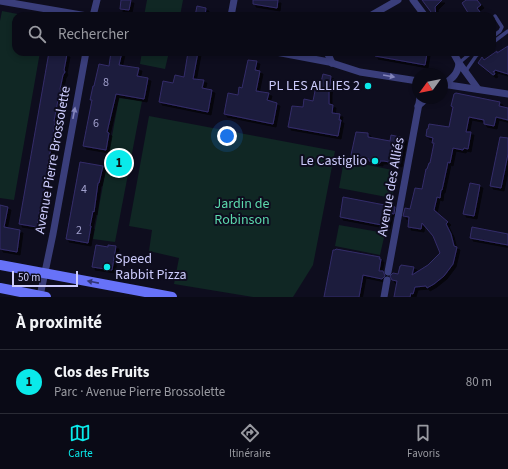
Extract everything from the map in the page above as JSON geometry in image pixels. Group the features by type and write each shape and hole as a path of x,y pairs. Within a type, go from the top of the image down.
{"main road":[{"path":"0,265 172,297"},
{"path":"0,288 43,296"}],"street":[{"path":"0,0 65,12"},
{"path":"95,12 97,0"},
{"path":"231,12 234,0"},
{"path":"377,12 398,0"},
{"path":"413,0 422,12"},
{"name":"Avenue Pierre Brossolette","path":"43,296 45,273 85,56"},
{"path":"296,56 332,63 360,72 412,80"},
{"path":"329,56 332,63"},
{"path":"455,56 478,89"},
{"path":"448,81 455,75 458,70 459,63"},
{"path":"448,86 508,94"},
{"name":"Avenue des Alliés","path":"384,297 418,106"}],"lane":[{"path":"496,18 502,27 496,34"},
{"path":"496,40 508,31"},
{"path":"459,63 467,56"},
{"path":"465,72 476,56"}],"green space":[{"path":"147,0 183,0 181,12 145,12"},
{"path":"2,11 12,13 12,56 39,56 14,200 0,198 0,21"},
{"path":"141,56 168,56 165,69 140,64"},
{"path":"119,98 142,101 115,242 93,239"},
{"name":"Jardin de Robinson","path":"149,116 335,151 313,265 293,297 253,297 174,284 179,258 149,251 152,230 129,226"},
{"path":"344,160 397,171 392,198 339,188"},
{"path":"339,225 385,233 380,255 335,246"}],"building":[{"path":"121,0 131,0 129,10 120,9"},
{"path":"253,0 278,0 277,8 253,4"},
{"path":"422,0 442,0 435,7 436,12 431,12"},
{"path":"466,0 477,0 481,5 477,8 480,12 468,12 462,3"},
{"path":"197,6 206,8 206,12 196,12"},
{"path":"508,46 508,74 495,70 494,72 493,71 495,74 493,75 478,63 482,57 484,60 490,56 496,56 497,51 497,53"},
{"path":"48,56 67,56 65,72 63,75 60,89 61,92 59,95 54,121 54,139 47,168 46,186 37,227 19,224"},
{"path":"110,56 121,56 119,65 139,68 137,76 148,78 144,99 116,94 107,132 109,133 106,150 83,146 92,100 90,100 99,64 109,66"},
{"path":"187,56 197,56 193,79 204,80 202,88 212,90 208,112 159,102 163,81 173,83 175,75 184,77"},
{"path":"375,56 426,56 425,65"},
{"path":"248,60 257,61 255,70 260,71 256,91 269,93 267,100 277,103 273,124 224,114 228,93 238,95 239,87 242,88"},
{"path":"323,74 331,76 329,104 333,105 332,113 340,114 339,120 341,120 338,136 288,127 292,106 303,107 304,99 313,101 317,81 321,82"},
{"path":"456,93 500,102 499,106 508,108 508,120 496,117 494,126 484,124 484,120 469,117 466,132 471,132 468,149 464,148 463,150 453,148 450,163 448,162 440,198 437,197 434,210 448,222 446,224 451,234 454,246 457,247 453,264 444,276 427,288 426,286 415,287 413,294 411,293 410,297 394,297 397,281 392,280 390,276 393,273 398,274 401,265 414,267 412,275 428,265 440,253 433,236 422,223 421,229 408,227 409,217 403,216 405,208 410,209 415,188 422,189 426,169 430,163 434,143 432,143 433,138 426,136 429,124 449,127 453,107 451,106 454,94"},
{"path":"356,132 368,133 368,137 390,141 391,135 404,138 399,164 384,161 380,161 380,163 369,161 369,159 366,158 351,155"},
{"path":"500,137 508,138 508,154 501,188 490,186"},
{"path":"80,162 103,166 98,183 88,243 66,239"},
{"path":"470,183 480,185 474,216 463,214"},
{"path":"343,197 395,207 394,214 390,213 387,226 340,217"},
{"path":"0,205 8,207 4,227 20,230 17,252 0,249"},
{"path":"472,227 508,234 508,245 470,238"},
{"path":"96,245 108,247 108,245 116,246 112,270 92,267"},
{"path":"336,249 380,257 379,271 383,271 385,276 382,279 363,275 359,297 324,297 333,250"}],"place":[{"name":"PL LES ALLIES 2","path":"368,86"},
{"name":"Le Castiglio","path":"375,161"},
{"name":"Clos des Fruits","path":"119,163"},
{"name":"Speed Rabbit Pizza","path":"107,267"}]}
